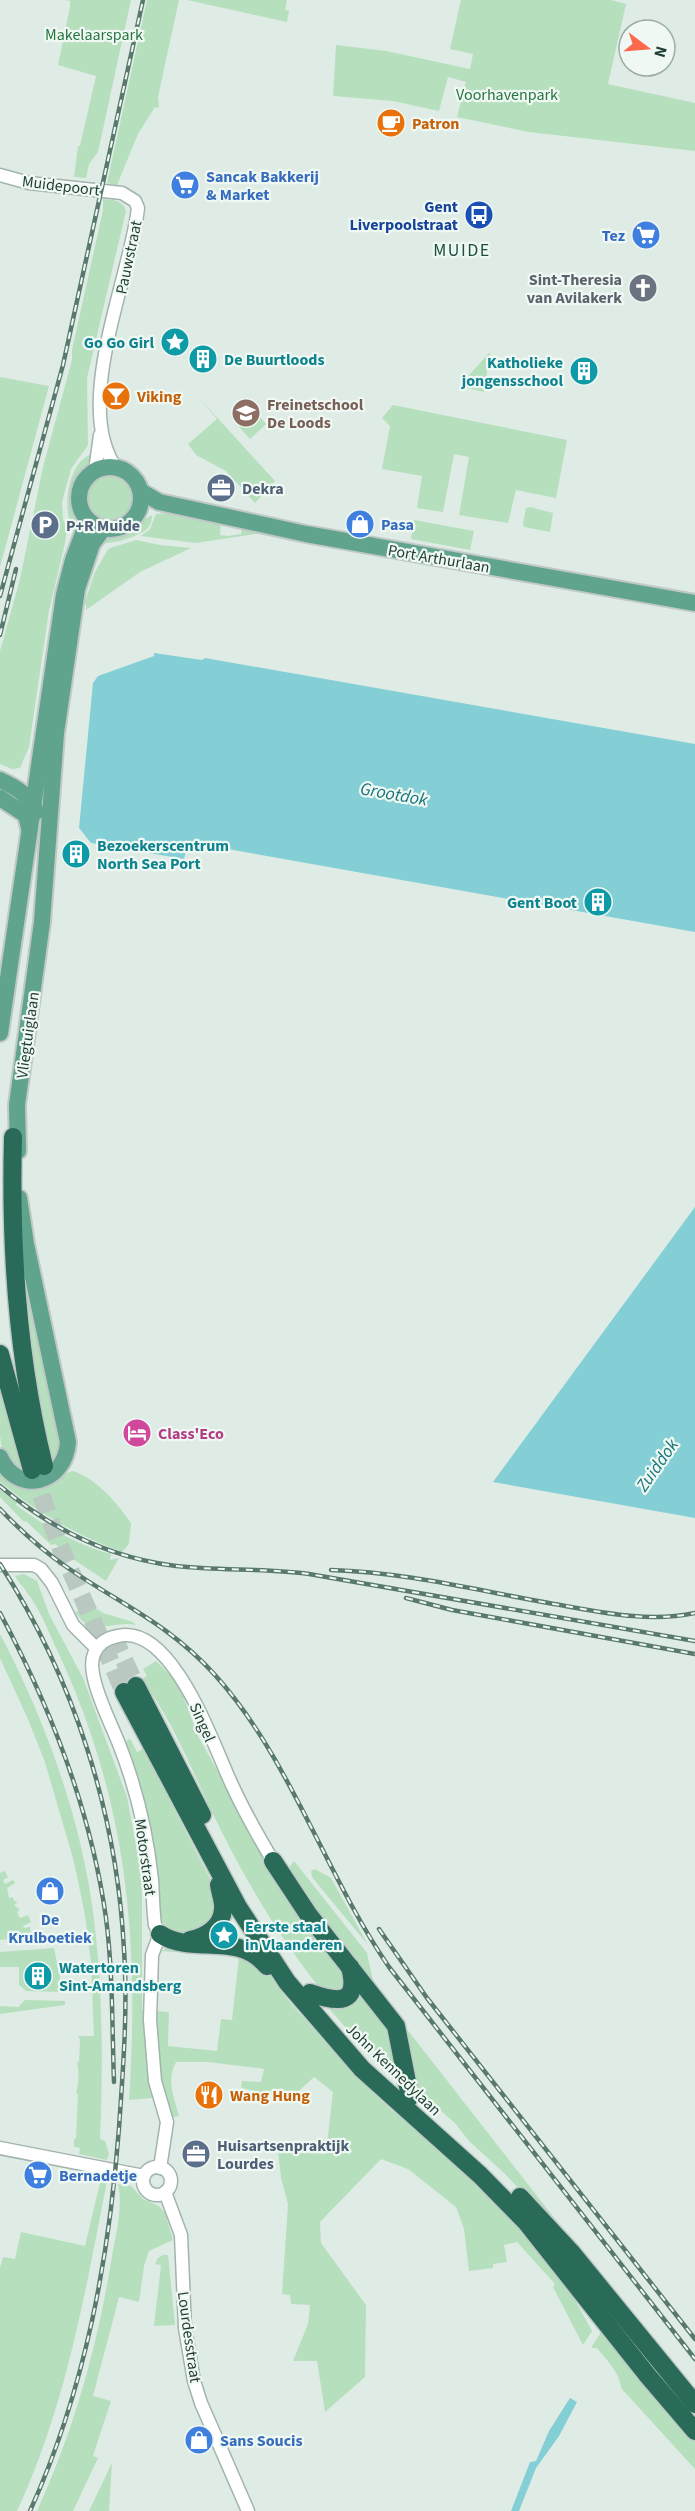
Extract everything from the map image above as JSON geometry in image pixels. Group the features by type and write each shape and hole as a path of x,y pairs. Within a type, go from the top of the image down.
{"highway":[{"path":"0,1354 38,1468 14,1274 12,1221 14,1130"},
{"name":"John Kennedylaan","path":"695,2404 571,2252 492,2170 410,2097 352,2041 310,1993 267,1933 130,1689 219,1874 264,1950 287,1982 362,2069 480,2175 526,2222 648,2376 695,2431"},
{"path":"273,1861 308,1914 396,2026 410,2097"},
{"path":"184,1942 208,1934 221,1918 223,1910 219,1874"},
{"path":"160,1934 169,1939 184,1942 240,1948 256,1956 271,1972 287,1982"},
{"path":"310,1993 337,2001 347,1997 353,1986 350,1967"}],"main road":[{"path":"95,525 80,506 79,497 84,481 95,471 106,467 116,468"},
{"name":"Port Arthurlaan","path":"116,468 132,476 142,492 159,502 184,508 306,534 695,603"},
{"path":"138,512 142,492"},
{"name":"Port Arthurlaan","path":"95,525 118,528 127,525 138,512 184,508"},
{"name":"Vliegtuiglaan","path":"0,1033 64,595 73,560 95,525"},
{"name":"Vliegtuiglaan","path":"0,1457 4,1466 16,1476 26,1480 47,1478 62,1465 66,1457 68,1442 22,1219 14,1130 39,947 57,724 77,589 92,544 95,525"},
{"path":"9,797 39,773"},
{"path":"0,780 9,797 26,815 30,829"},
{"path":"9,797 34,804 40,802 51,792"},
{"path":"34,804 39,823 40,841 34,934 39,947"}],"street":[{"name":"Muidepoort","path":"0,175 29,183 122,193"},
{"name":"Pauwstraat","path":"102,424 99,392 138,208 135,201 122,193"},
{"path":"102,424 108,452 116,468"},
{"path":"95,471 102,424"},
{"path":"0,1565 34,1565 41,1569 52,1583 73,1625 96,1648"},
{"name":"Singel","path":"96,1648 111,1637 124,1634 144,1640 161,1653 191,1695 251,1826 273,1861"},
{"name":"Motorstraat","path":"96,1648 92,1658 92,1674 137,1797 147,1848 154,1925 160,1934"},
{"path":"160,1934 152,1955 150,2020 155,2081 167,2122 160,2168"},
{"path":"0,2148 144,2176"},
{"path":"160,2168 171,2180 165,2192 156,2195 148,2191 143,2183 144,2176 150,2169 160,2168"},
{"name":"Lourdesstraat","path":"165,2192 181,2235 185,2328 194,2381 201,2403 248,2511"}],"green space":[{"name":"Makelaarspark","path":"66,0 131,0 98,152 89,164 86,178 74,177 78,146 80,146 96,76 58,65 70,7 70,1"},
{"path":"147,0 179,0 158,97 159,107 155,107 138,134 117,185 107,183"},
{"path":"187,0 287,0 285,10 289,11 287,22"},
{"name":"Voorhavenpark","path":"461,0 611,0 626,4 623,18 617,18 617,44 608,84 695,103 695,151 529,132 457,117 466,82 448,77 439,111 393,101 333,96 336,45 386,51 470,69 473,54 450,49"},
{"path":"103,199 120,203 126,211 87,378 88,445 71,469 62,502 63,519 67,529 49,611 29,747 20,768 12,769 0,764 0,651 20,579 43,467 72,360 72,350 103,210"},
{"path":"490,352 484,392 467,388 469,375"},
{"path":"0,377 49,386 0,567"},
{"path":"201,400 275,481 255,503 226,471 196,455 188,444 217,419"},
{"path":"247,403 266,424 250,439 231,418"},
{"path":"393,405 567,440 556,498 516,490 508,523 459,515 469,457 454,454 443,512 417,508 422,476 382,469 390,426 382,418"},
{"path":"94,454 75,491 78,521 76,532 68,513 69,488 78,465 85,458"},
{"path":"106,472 116,472 126,476 133,483 137,498 133,513 126,520 116,524 106,524 96,520 89,513 85,503 85,493 89,483 96,476"},
{"path":"526,508 553,513 550,532 524,527"},
{"path":"185,512 221,521 220,535 241,534 242,525 263,533 195,543 141,536 150,529 156,514"},
{"path":"152,515 149,526 143,532 117,542 99,543 109,534 126,530"},
{"path":"414,520 474,531 470,550 411,539"},
{"path":"136,540 191,548 140,572 86,610 84,604 95,572 107,551"},
{"path":"15,1204 63,1433 58,1467 22,1475 3,1455 0,1436 0,1376 11,1423 33,1379"},
{"path":"73,1471 98,1485 131,1523 129,1544 122,1552 58,1522 0,1482 0,1474 24,1486 45,1487"},
{"path":"0,1490 17,1502 16,1505 49,1527 86,1546 111,1554 110,1560 119,1558 106,1581 55,1544 51,1545 26,1521 24,1522 0,1497"},
{"path":"24,1574 37,1581 49,1614 83,1678 127,1797 142,1891 142,2010 169,2012 168,2046 217,2051 221,2019 232,2020 239,1956 161,1951 171,1946 239,1950 260,1963 292,2005 356,2076 389,2108 467,2170 495,2197 544,2252 568,2283 592,2331 583,2345 553,2287 555,2284 517,2242 504,2245 507,2262 493,2264 493,2268 469,2271 464,2229 456,2207 408,2169 381,2159 320,2222 321,2243 366,2305 365,2377 325,2412 317,2361 293,2361 308,2324 310,2305 291,2304 290,2295 282,2294 288,2204 281,2178 278,2151 326,2154 333,2092 314,2077 290,2099 241,2088 242,2081 261,2082 264,2069 208,2062 176,2062 171,2082 179,2116 168,2118 163,2097 129,2100 132,1978 129,1920 112,1808 97,1752 77,1696 40,1614 15,1576"},
{"path":"90,1605 103,1613 136,1625 95,1627 88,1625 75,1612"},
{"path":"0,1634 47,1737 60,1772 81,1845 97,1947 102,2056 100,2139 105,2141 109,2153 107,2160 79,2154 80,2148 74,2147 80,2040 78,2036 94,2036 91,1963 85,1915 74,1862 45,1762 0,1658"},
{"path":"156,1661 174,1679 181,1691 199,1738 286,1892 346,1973 345,1990 323,1992 275,1926 247,1880 171,1726 142,1679 147,1676 143,1669"},
{"path":"128,1739 131,1740 137,1752 143,1749 219,1896 214,1924 186,1936 167,1928 159,1917 145,1810 125,1745"},
{"path":"294,1861 367,1953 374,1986 351,1960 290,1874 290,1866"},
{"path":"315,1869 331,1878 368,1945 312,1877 311,1871"},
{"path":"5,1871 8,1877 3,1880 5,1884 13,1880 15,1883 7,1888 9,1898 13,1897 16,1901 14,1905 20,1910 17,1912 20,1918 28,1915 31,1922 23,1926 24,1928 30,1927 31,1937 0,1940 0,1873"},
{"path":"54,1948 63,1992 26,1991 19,1985 19,1967 0,1967 0,1952"},
{"path":"358,1986 390,2028 399,2074 359,2035 354,2037 326,2005"},
{"path":"25,2000 65,2001 65,2005 0,2014 0,2006 18,2007"},
{"path":"406,2028 605,2283 559,2230 504,2173 469,2141 455,2123 427,2099 413,2079 405,2038"},
{"path":"107,2181 82,2307 49,2431 17,2511 0,2511 0,2268 3,2257 15,2259 21,2232 85,2246 100,2183"},
{"path":"118,2184 131,2186 143,2199 159,2206 165,2213 173,2240 149,2251 144,2266 139,2302 119,2297 93,2396 111,2401 93,2456 98,2458 73,2511 37,2511 73,2418 100,2322 117,2229 120,2201"},
{"path":"163,2255 168,2255 175,2325 154,2326 161,2265 155,2264"},
{"path":"600,2327 695,2441 695,2469 621,2388 616,2372 597,2348 591,2348 600,2334"},
{"path":"112,2463 109,2511 89,2511"}],"water":[{"name":"Grootdok","path":"154,653 202,660 205,658 695,744 695,932 188,842 184,859 91,843 79,828 93,683 98,676 154,656"},
{"name":"Zuiddok","path":"695,1207 695,1518 493,1482"},
{"path":"570,2398 577,2402 559,2436 536,2468 519,2511 511,2511 530,2462 536,2461 549,2431"}],"tunnel":[{"path":"32,1470 61,1549 124,1692"},
{"path":"113,1636 136,1686"}],"railway":[{"path":"0,596 63,365 143,0"},
{"path":"0,635 16,569"},
{"path":"0,1486 40,1516 82,1539 105,1549 152,1562 193,1568 309,1574 695,1641"},
{"path":"0,1509 50,1555 163,1628 198,1657 215,1675 265,1743 345,1894 389,1967 695,2359"},
{"path":"0,1564 50,1654 87,1749 112,1848 120,1899 125,1972 125,2039 119,2128 109,2227 101,2275 80,2371 66,2419 30,2511"},
{"path":"331,1570 415,1578 607,1613 642,1617 695,1613"},
{"path":"406,1598 452,1610 695,1654"},
{"path":"0,1613 52,1723 90,1839 99,1878 108,1938 114,2082"},
{"path":"379,1929 427,1998 695,2339"}],"place":[{"name":"Patron","path":"391,123"},
{"name":"Sancak Bakkerij & Market","path":"185,185"},
{"name":"Gent Liverpoolstraat","path":"479,215"},
{"name":"Tez","path":"646,235"},
{"name":"Sint-Theresia van Avilakerk","path":"643,288"},
{"name":"Go Go Girl","path":"175,342"},
{"name":"De Buurtloods","path":"203,359"},
{"name":"Katholieke jongensschool","path":"584,371"},
{"name":"Viking","path":"116,396"},
{"name":"Freinetschool De Loods","path":"246,413"},
{"name":"Dekra","path":"221,488"},
{"name":"Pasa","path":"360,524"},
{"name":"P+R Muide","path":"45,525"},
{"name":"Bezoekerscentrum North Sea Port","path":"76,854"},
{"name":"Gent Boot","path":"598,902"},
{"name":"Class'Eco","path":"137,1433"},
{"name":"De Krulboetiek","path":"50,1891"},
{"name":"Eerste staal in Vlaanderen","path":"224,1935"},
{"name":"Watertoren Sint-Amandsberg","path":"38,1976"},
{"name":"Wang Hung","path":"209,2095"},
{"name":"Huisartsenpraktijk Lourdes","path":"196,2154"},
{"name":"Bernadetje","path":"38,2175"},
{"name":"Sans Soucis","path":"199,2440"}],"district":[{"name":"MUIDE","path":"462,250"}]}
